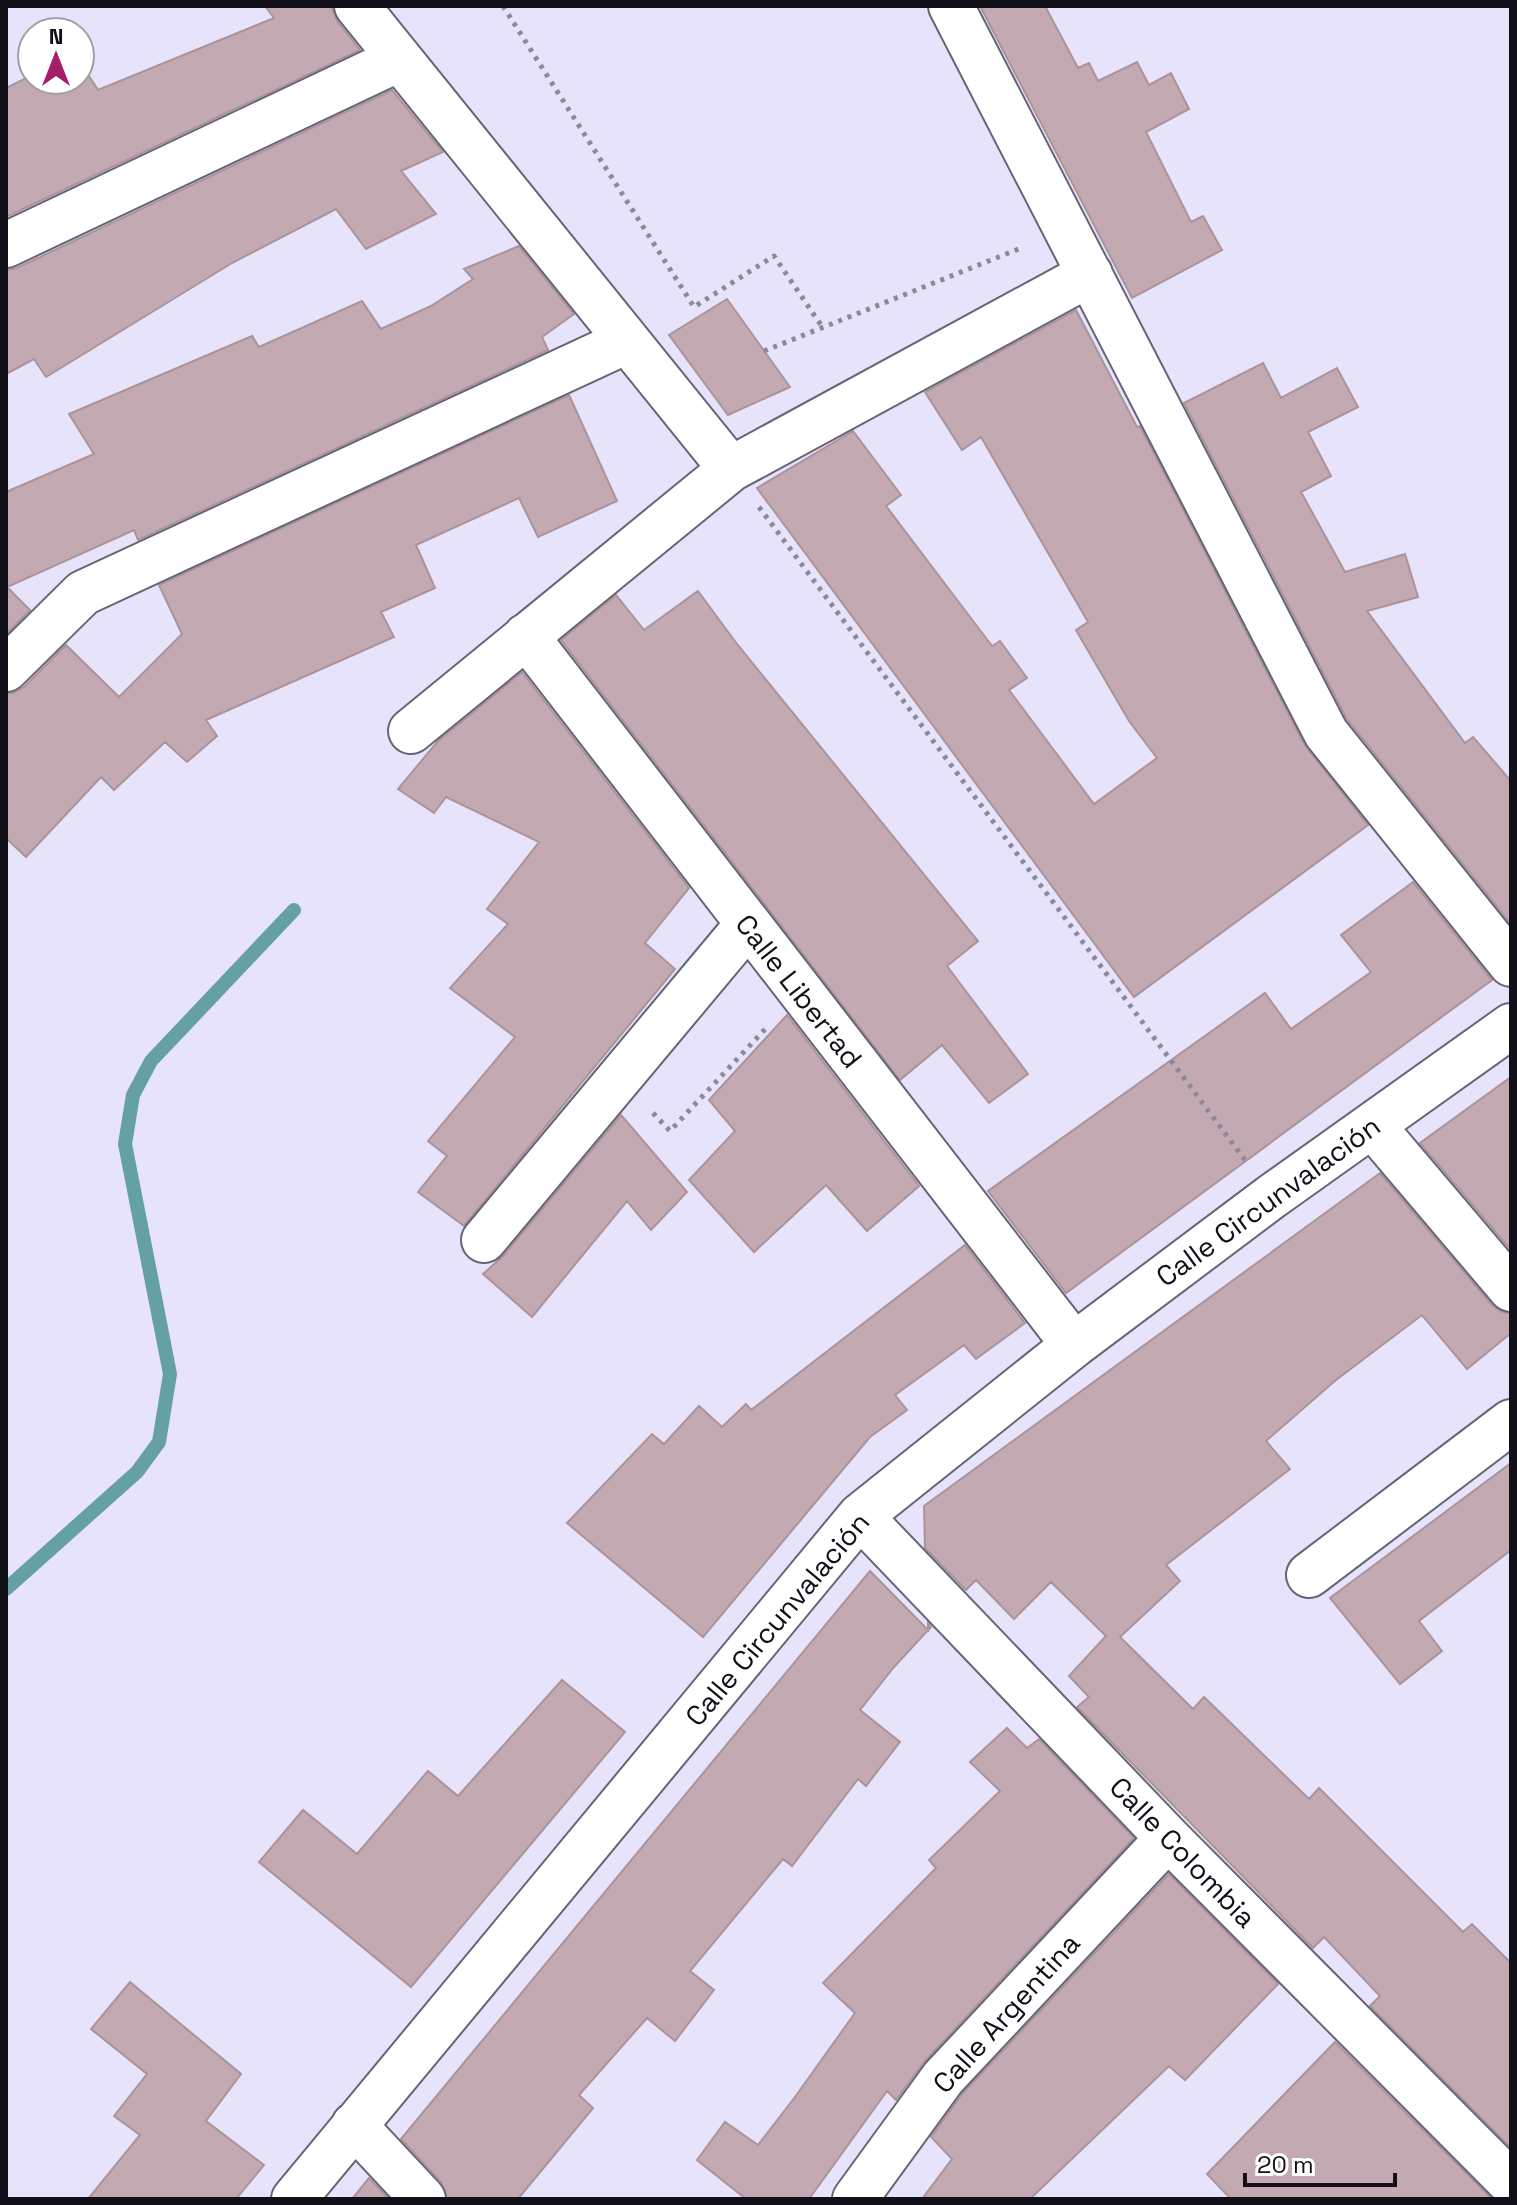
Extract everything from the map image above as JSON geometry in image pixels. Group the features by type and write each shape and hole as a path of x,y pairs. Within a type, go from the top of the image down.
{"street":[{"path":"357,6 731,469"},
{"path":"951,6 1326,733 1511,964"},
{"path":"6,245 399,59"},
{"path":"411,731 731,469 1090,274"},
{"path":"6,669 83,593 627,341"},
{"name":"Calle Libertad","path":"526,636 1074,1345"},
{"path":"484,1240 748,924"},
{"name":"Calle Circunvalación","path":"294,2199 860,1516 1074,1345 1271,1197 1511,1026"},
{"path":"1372,1125 1511,1289"},
{"path":"1309,1575 1511,1422"},
{"name":"Calle Colombia","path":"860,1516 1168,1838 1511,2183"},
{"name":"Calle Argentina","path":"855,2199 943,2078 1168,1838"},
{"path":"354,2125 423,2199"}],"path":[{"path":"503,6 694,307 774,256 823,328"},
{"path":"764,351 1066,229"},
{"path":"731,469 1271,1197"},
{"path":"620,1077 670,1131 800,992"}],"building":[{"path":"265,6 331,6 338,22 360,50 6,217 6,88 16,83 16,96 96,96 96,87 98,90 274,18"},
{"path":"980,6 1045,6 1078,68 1089,63 1098,81 1137,62 1149,85 1171,73 1189,109 1146,132 1191,222 1203,216 1222,250 1132,298"},
{"path":"392,90 443,152 401,171 436,214 366,249 336,209 232,263 46,377 34,359 6,374 6,270 17,268"},
{"path":"519,246 574,314 542,337 548,350 138,540 134,530 7,587 30,610 6,634 6,492 94,454 69,414 252,336 259,347 362,301 381,329 431,306 473,279 464,269"},
{"path":"727,299 790,387 728,415 669,335"},
{"path":"1076,310 1137,427 1140,426 1304,744 1368,825 1134,997 757,488 853,431 901,495 886,506 992,646 1000,641 1027,678 1009,690 1094,804 1157,758 1129,721 1076,630 1088,622 981,437 962,450 925,392"},
{"path":"1263,363 1281,398 1337,368 1358,407 1308,432 1331,476 1301,492 1345,572 1405,554 1418,597 1367,611 1465,743 1473,737 1511,781 1511,924 1347,719 1184,403"},
{"path":"569,395 617,501 538,537 519,498 416,545 435,588 381,612 394,637 206,720 217,736 187,762 165,742 114,790 101,777 26,857 6,838 6,693 24,687 66,645 119,697 182,634 159,585"},
{"path":"698,591 737,644 978,941 947,966 1028,1074 989,1103 942,1045 900,1080 561,640 616,595 644,630"},
{"path":"522,672 689,888 645,943 675,969 464,1226 418,1192 447,1156 428,1141 515,1037 450,988 508,924 487,909 539,842 446,797 434,813 398,789 438,741"},
{"path":"1413,882 1492,980 1066,1293 988,1191 1265,993 1291,1029 1371,972 1341,935"},
{"path":"787,1015 919,1186 867,1231 826,1185 754,1252 689,1180 735,1131 709,1100"},
{"path":"1511,1077 1511,1250 1420,1143"},
{"path":"621,1115 687,1192 651,1230 627,1201 532,1317 483,1274 503,1256"},
{"path":"1380,1173 1492,1305 1502,1312 1511,1313 1511,1333 1467,1369 1422,1315 1336,1380 1266,1441 1290,1469 1166,1565 1180,1581 1120,1637 1193,1709 1204,1697 1309,1799 1319,1788 1463,1932 1472,1924 1511,1963 1511,2148 1370,2006 1380,1996 1324,1937 1313,1948 1077,1707 1089,1697 1069,1676 1106,1636 1051,1582 1014,1619 976,1580 966,1590 925,1548 924,1506"},
{"path":"965,1245 1025,1323 976,1359 964,1345 895,1395 907,1410 870,1437 703,1637 567,1523 652,1434 664,1444 699,1406 722,1427 746,1404 751,1410"},
{"path":"1511,1463 1511,1550 1419,1621 1442,1651 1400,1684 1330,1598"},
{"path":"870,1571 928,1630 928,1623 931,1627 860,1710 900,1742 866,1786 858,1779 792,1866 783,1859 690,1971 714,1990 675,2041 647,2018 579,2095 593,2108 518,2199 447,2199 441,2182 401,2139"},
{"path":"562,1680 625,1732 411,1987 259,1862 303,1810 357,1854 428,1771 458,1796"},
{"path":"1007,1728 1027,1748 1039,1739 1134,1838 925,2061 896,2100 887,2091 809,2199 746,2199 697,2160 725,2122 758,2145 795,2097 855,2013 823,1983 936,1868 929,1860 1000,1791 970,1762"},
{"path":"1169,1874 1278,1984 1185,2080 1169,2066 1030,2199 922,2199 952,2159 931,2137 962,2094"},
{"path":"130,1982 241,2074 206,2121 264,2165 236,2199 88,2199 140,2135 114,2116 147,2074 91,2029"},
{"path":"1335,2042 1492,2199 1231,2199 1207,2174"},
{"path":"369,2178 389,2199 352,2199"}],"waterway":[{"path":"6,1589 137,1472 159,1442 170,1374 125,1144 133,1095 151,1061 294,910"}]}
